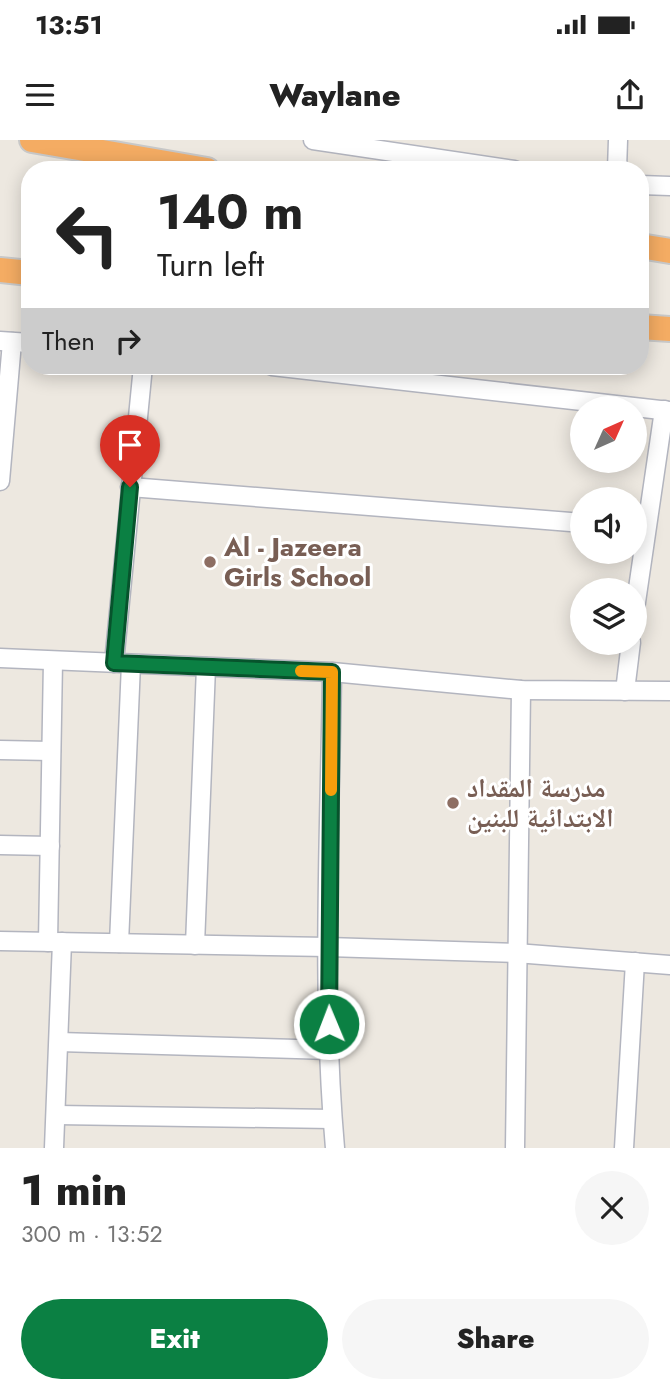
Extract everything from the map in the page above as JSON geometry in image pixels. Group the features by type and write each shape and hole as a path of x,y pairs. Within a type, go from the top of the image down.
{"highway":[{"path":"32,140 154,161"},
{"path":"649,248 670,251"},
{"path":"0,270 21,272"},
{"path":"649,328 670,329"}],"street":[{"path":"313,140 454,161"},
{"path":"617,161 618,140"},
{"path":"649,185 670,186"},
{"path":"0,481 14,342"},
{"path":"119,943 123,663 130,487 142,375"},
{"path":"351,375 667,411 647,497"},
{"path":"130,487 570,522"},
{"path":"625,691 629,655"},
{"path":"0,658 332,672 521,690 670,691"},
{"path":"53,661 50,846 59,1042 54,1148"},
{"path":"195,945 206,667"},
{"path":"332,672 328,947 335,1148"},
{"path":"515,1148 521,690"},
{"path":"0,750 51,751"},
{"path":"0,845 50,846"},
{"path":"0,941 516,953 670,965"},
{"path":"624,1148 635,962"},
{"path":"59,1042 330,1049"},
{"path":"57,1115 332,1119"}],"slow traffic":[{"path":"301,671 332,672 331,790"}],"place":[{"name":"Al - Jazeera Girls School","path":"210,562"},
{"name":"مدرسة المقداد الابتدائية للبنين","path":"453,803"}],"route":[{"path":"130,487 114,663 332,672 329,1024"}]}
